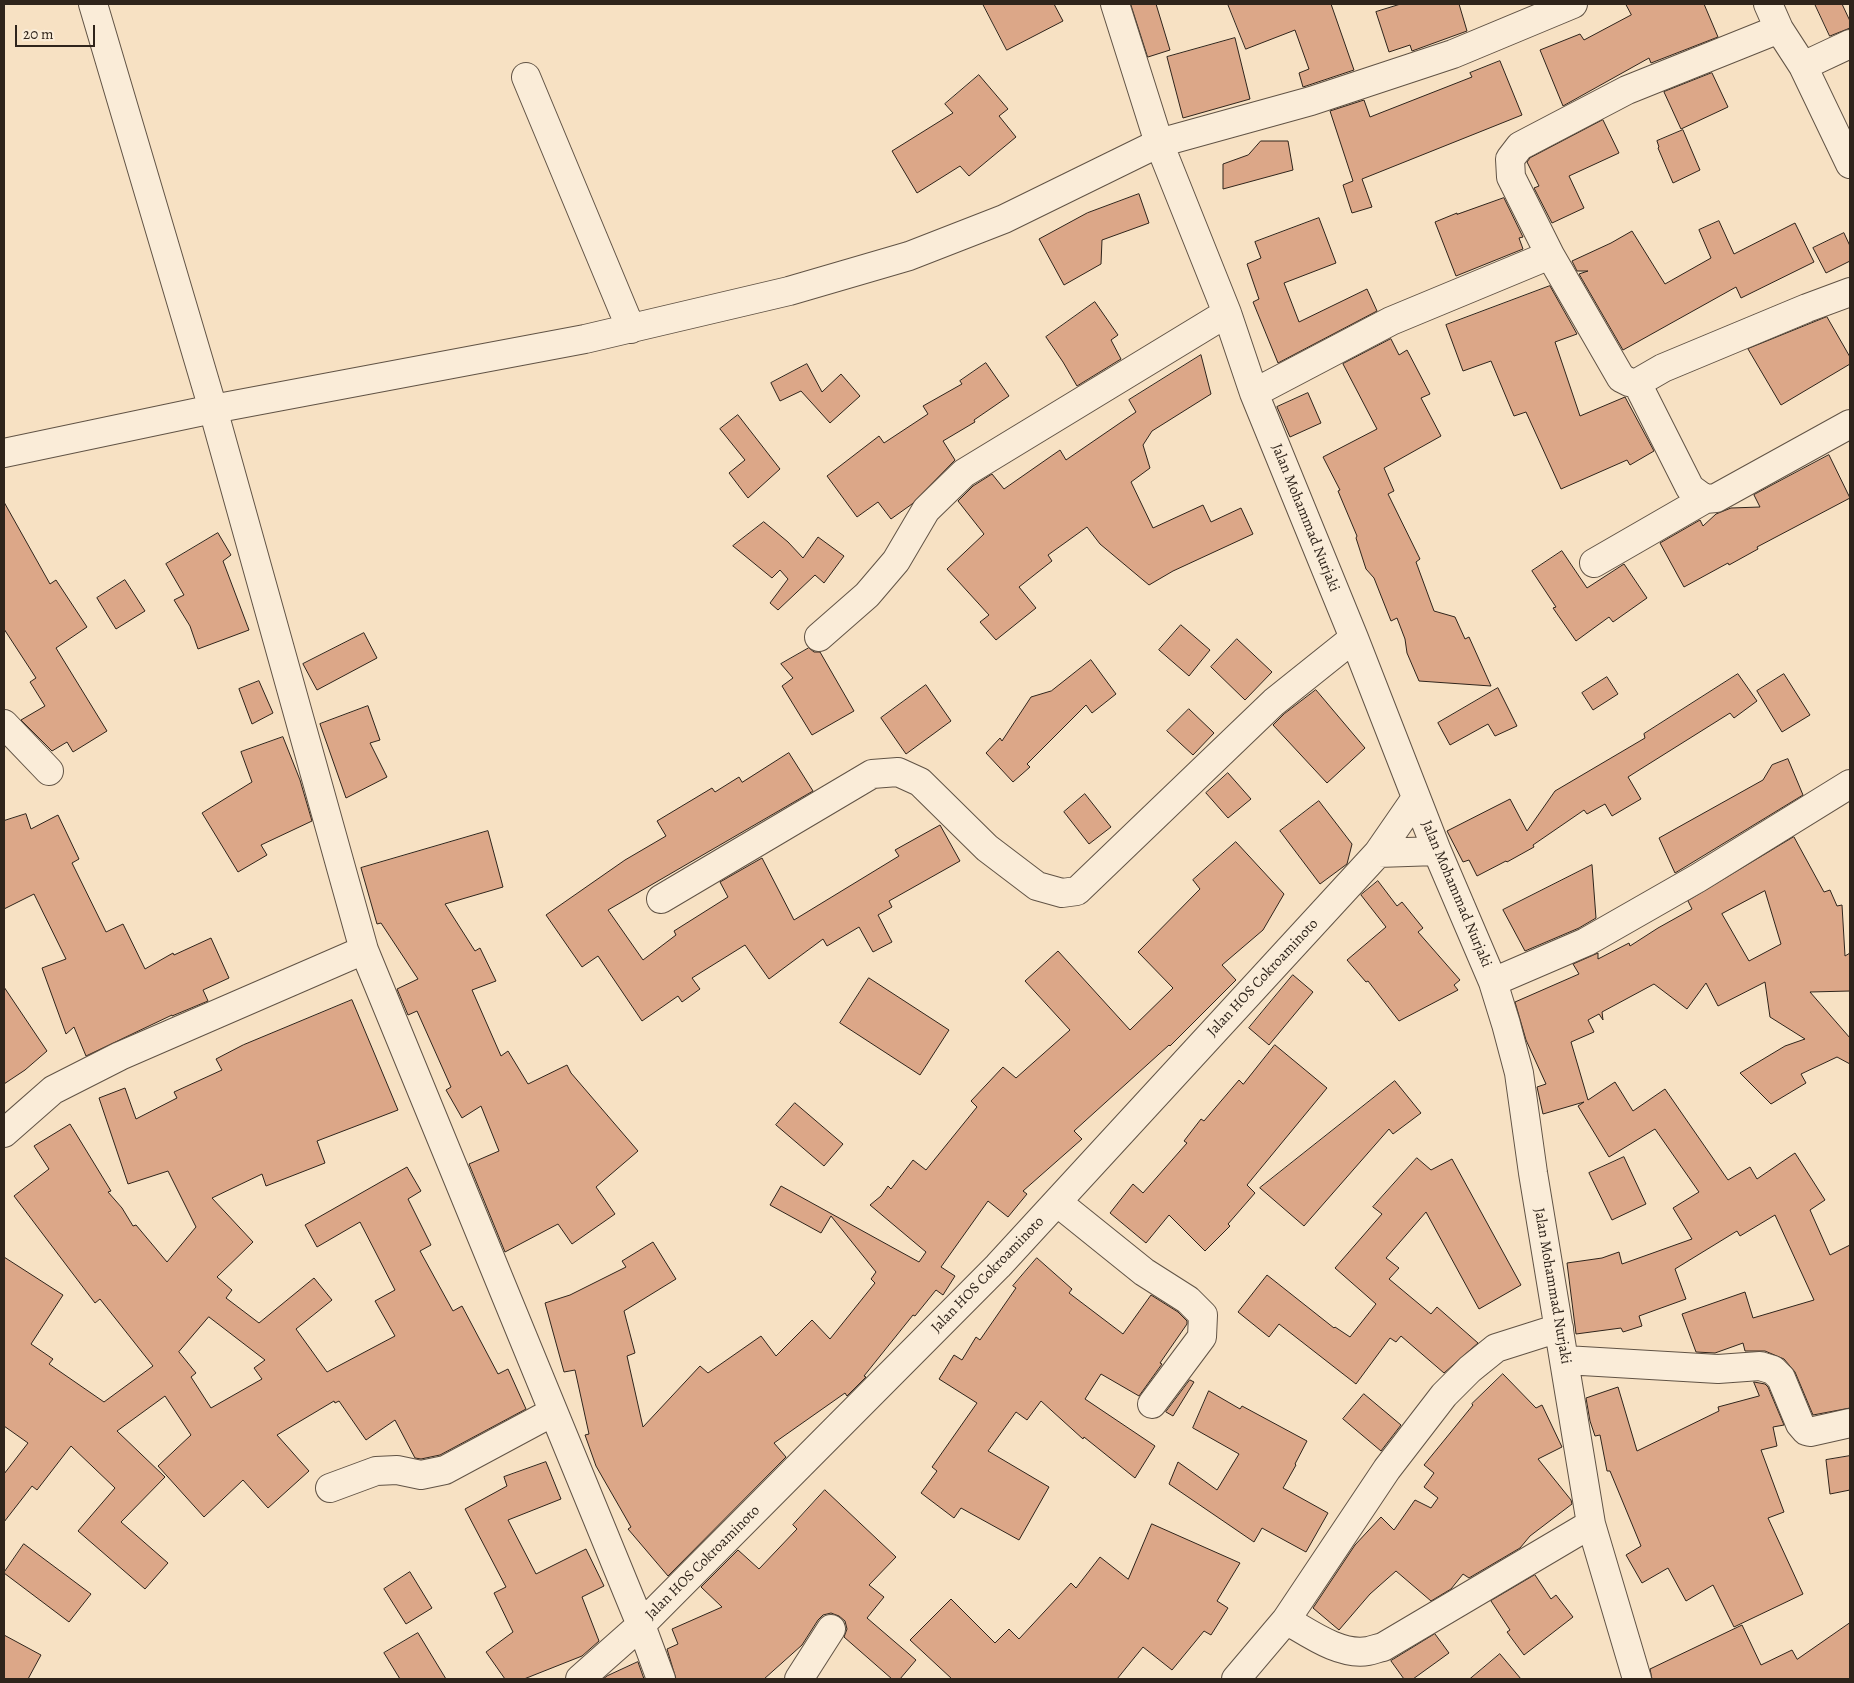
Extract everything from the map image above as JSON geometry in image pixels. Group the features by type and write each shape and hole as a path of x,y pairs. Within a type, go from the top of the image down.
{"street":[{"path":"93,4 213,408 364,950 641,1625 661,1679"},
{"name":"Jalan Mohammad Nurjaki","path":"1115,4 1159,143 1227,313 1254,393 1354,638 1437,851 1493,982 1519,1073 1558,1328 1591,1524 1637,1679"},
{"path":"4,453 213,408 565,343 789,291 909,256 1004,219 1159,143 1310,101 1453,54 1573,4"},
{"path":"1768,4 1779,29 1803,66 1850,164"},
{"path":"1779,29 1627,90 1520,146 1510,159 1512,177 1550,256 1621,378 1629,382 1638,383 1663,368 1806,308 1850,292"},
{"path":"1803,66 1850,44"},
{"path":"526,77 631,329"},
{"path":"1254,393 1391,321 1550,256"},
{"path":"819,637 867,595 896,561 926,510 964,473 1227,313"},
{"path":"1638,383 1690,488 1705,499"},
{"path":"1594,563 1705,499 1716,498 1850,424"},
{"path":"661,899 872,774 898,772 920,782 987,848 1038,886 1062,894 1077,891 1274,702 1354,638"},
{"path":"4,724 49,771"},
{"path":"1493,982 1586,942 1698,878 1850,784"},
{"name":"Jalan HOS Cokroaminoto","path":"580,1679 641,1625 998,1266 1378,853 1416,798"},
{"path":"1378,853 1437,851"},
{"path":"4,1133 53,1090 120,1056 364,950"},
{"path":"1058,1202 1144,1272 1188,1300 1203,1315 1202,1337 1152,1404"},
{"path":"1236,1679 1286,1620 1387,1469 1444,1395 1470,1369 1496,1348 1558,1328"},
{"path":"1564,1360 1718,1369 1760,1366 1773,1370 1781,1378 1800,1424 1806,1431 1810,1432 1850,1423"},
{"path":"330,1488 376,1471 397,1470 421,1475 445,1470 552,1412"},
{"path":"1286,1620 1331,1645 1354,1652 1383,1647 1591,1524"},
{"path":"799,1679 831,1629"}],"building":[{"path":"983,4 1054,4 1063,21 1007,50"},
{"path":"1131,4 1156,4 1170,50 1148,57"},
{"path":"1228,4 1331,4 1354,70 1303,87 1299,73 1309,69 1295,30 1246,49"},
{"path":"1401,4 1459,4 1467,31 1412,51 1410,45 1389,52 1376,12"},
{"path":"1626,4 1704,4 1718,37 1651,63 1649,58 1563,106 1540,50 1580,34 1584,40 1631,15"},
{"path":"1815,4 1842,4 1850,21 1850,28 1830,36"},
{"path":"1235,38 1250,99 1183,118 1167,57"},
{"path":"1500,61 1522,115 1362,179 1372,207 1352,213 1343,185 1353,181 1330,111 1364,100 1370,117 1472,77 1470,73"},
{"path":"1712,73 1728,107 1681,129 1664,92"},
{"path":"979,75 1008,109 999,116 1016,137 969,176 960,166 917,193 892,151 953,113 945,104"},
{"path":"1603,120 1619,153 1569,176 1584,208 1552,223 1534,188 1539,186 1527,162 1530,158"},
{"path":"1683,130 1700,170 1673,183 1658,148 1657,141"},
{"path":"1261,141 1288,141 1293,170 1223,189 1223,164 1248,155"},
{"path":"1139,194 1149,223 1102,240 1101,264 1064,285 1039,239 1087,213"},
{"path":"1504,198 1523,237 1519,238 1523,249 1456,276 1435,222"},
{"path":"1319,218 1336,263 1284,283 1299,322 1367,289 1377,311 1278,363 1253,302 1259,299 1247,264 1261,258 1255,242"},
{"path":"1719,221 1734,254 1795,223 1814,262 1741,298 1736,287 1623,350 1579,274 1588,271 1577,271 1572,261 1632,231 1665,284 1711,258 1699,230"},
{"path":"1844,233 1850,246 1850,261 1826,273 1813,248"},
{"path":"1550,286 1577,334 1555,342 1580,416 1625,397 1654,451 1630,465 1627,460 1561,489 1526,412 1514,416 1491,361 1463,371 1446,325"},
{"path":"1095,302 1118,335 1111,340 1121,359 1077,386 1046,337"},
{"path":"1827,317 1850,357 1850,364 1781,405 1748,349"},
{"path":"1391,339 1399,355 1407,350 1430,394 1421,398 1441,436 1384,468 1394,491 1388,494 1420,559 1416,562 1434,611 1455,617 1465,639 1469,637 1491,686 1419,681 1407,653 1405,639 1397,618 1391,621 1374,578 1366,569 1357,536 1338,491 1340,490 1323,457 1377,429 1343,364"},
{"path":"1201,355 1211,394 1152,431 1143,445 1150,468 1131,482 1153,528 1203,505 1211,522 1241,508 1253,534 1173,571 1149,585 1100,544 1087,527 1048,555 1052,561 1019,587 1036,608 996,640 980,622 989,615 947,569 984,534 958,501 973,486 992,474 1004,489 1060,450 1066,460 1136,412 1129,400"},
{"path":"986,363 1009,396 974,420 975,422 943,441 955,460 912,504 891,519 878,502 857,517 827,476 879,436 884,443 928,414 923,406 962,384 960,381"},
{"path":"807,364 822,392 841,374 860,396 830,423 801,391 780,401 771,383"},
{"path":"1308,393 1321,423 1290,437 1277,407"},
{"path":"738,415 780,469 748,498 729,473 745,460 720,429"},
{"path":"1829,455 1850,498 1757,547 1758,549 1729,565 1728,563 1684,587 1660,543 1700,520 1703,526 1716,514 1731,508 1760,507 1754,495"},
{"path":"4,502 50,584 56,580 87,627 56,648 107,731 73,752 67,742 52,751 21,720 45,706 30,682 36,678 4,629"},
{"path":"764,522 788,542 803,558 818,537 844,556 824,583 815,575 778,610 770,603 788,579 780,570 772,578 733,546"},
{"path":"218,533 231,555 223,561 249,630 198,649 190,626 174,600 184,595 166,564"},
{"path":"1562,551 1587,588 1624,564 1647,598 1613,622 1609,617 1576,641 1553,608 1556,607 1532,571"},
{"path":"125,580 145,611 116,629 97,598"},
{"path":"1181,625 1210,650 1189,676 1159,650"},
{"path":"364,633 377,658 317,690 303,664"},
{"path":"1237,639 1272,672 1245,700 1211,667"},
{"path":"809,648 814,652 820,652 854,711 812,735 782,686 793,678 781,664"},
{"path":"1091,660 1116,694 1092,713 1086,705 1027,764 1030,767 1013,782 986,753 1000,738 1002,741 1031,697 1051,691"},
{"path":"1738,674 1757,701 1734,718 1730,713 1628,777 1641,799 1612,816 1605,804 1587,814 1584,810 1533,845 1534,847 1477,876 1469,860 1463,862 1447,831 1510,799 1527,831 1555,791 1645,738 1644,734"},
{"path":"1784,674 1810,715 1782,732 1757,691"},
{"path":"1607,677 1618,694 1593,710 1582,693"},
{"path":"259,681 273,713 252,724 239,689"},
{"path":"926,685 951,721 906,754 881,718"},
{"path":"1498,688 1517,726 1495,736 1488,724 1450,745 1438,723"},
{"path":"1316,690 1365,748 1327,783 1273,725 1284,714"},
{"path":"368,706 380,740 370,743 387,777 346,798 320,724"},
{"path":"1189,709 1214,733 1193,755 1167,731"},
{"path":"283,737 300,780 312,821 261,845 267,855 238,872 202,813 252,782 241,752"},
{"path":"789,753 813,791 608,910 643,960 676,935 674,931 728,897 720,882 762,858 794,920 899,856 895,850 940,825 960,861 889,901 892,907 878,915 892,942 873,952 859,927 827,946 823,939 769,979 745,945 692,978 700,989 682,1002 678,996 642,1021 598,956 582,967 546,915 625,860 666,836 657,821 712,788 715,792 739,777 742,782"},
{"path":"1788,759 1803,795 1675,873 1659,838 1763,780 1772,765"},
{"path":"1228,773 1251,799 1228,818 1206,793"},
{"path":"1085,794 1111,827 1089,844 1064,812"},
{"path":"1319,801 1352,844 1347,864 1320,884 1280,831"},
{"path":"26,814 31,829 58,815 79,859 72,863 106,932 123,924 145,969 173,953 174,955 211,938 229,978 203,990 208,1001 172,1015 86,1056 74,1027 66,1034 42,968 66,959 34,894 4,909 4,821"},
{"path":"488,831 503,887 445,904 475,951 480,948 496,981 472,990 501,1056 508,1051 528,1084 567,1065 571,1073 638,1151 596,1187 615,1214 572,1244 558,1224 505,1252 469,1164 499,1151 481,1106 462,1118 446,1090 451,1087 417,1011 408,1015 397,989 418,979 381,923 377,924 361,868"},
{"path":"1794,837 1824,892 1830,890 1837,906 1842,905 1845,956 1850,953 1850,991 1810,992 1850,1038 1850,1064 1837,1057 1801,1074 1806,1083 1771,1104 1740,1073 1785,1046 1805,1039 1770,1017 1765,982 1718,1006 1706,983 1687,1009 1654,984 1602,1012 1603,1020 1599,1014 1588,1020 1594,1032 1571,1042 1588,1100 1615,1082 1633,1111 1665,1089 1728,1180 1750,1167 1757,1179 1795,1153 1825,1200 1810,1210 1830,1255 1850,1245 1850,1408 1813,1415 1795,1372 1784,1359 1765,1351 1745,1351 1743,1343 1715,1353 1696,1352 1682,1314 1745,1292 1753,1318 1814,1300 1775,1215 1740,1236 1737,1231 1675,1269 1686,1299 1639,1316 1642,1326 1623,1332 1621,1328 1576,1334 1567,1263 1602,1258 1619,1252 1622,1264 1692,1239 1673,1208 1699,1192 1655,1129 1609,1157 1578,1106 1584,1102 1543,1114 1537,1087 1546,1084 1526,1040 1515,1002 1579,974 1573,964 1598,953 1598,959 1629,943 1630,946 1692,909 1688,901","holes":["1765,891 1781,944 1749,961 1722,914"]},
{"path":"1236,842 1284,894 1263,930 1222,965 1236,980 1170,1046 1074,1131 1082,1139 1023,1191 1027,1194 1008,1217 988,1201 941,1267 955,1276 943,1295 936,1290 915,1316 913,1315 864,1376 866,1377 847,1396 845,1393 774,1443 786,1457 668,1576 628,1529 631,1527 596,1466 585,1435 589,1434 575,1370 564,1372 545,1303 570,1295 626,1267 622,1261 653,1242 676,1279 624,1311 635,1353 627,1356 643,1427 700,1366 708,1373 761,1336 776,1356 812,1320 830,1339 875,1283 871,1279 876,1272 831,1216 821,1233 770,1205 781,1186 919,1262 926,1252 870,1205 881,1196 888,1186 891,1189 913,1160 926,1170 977,1107 971,1101 1003,1067 1016,1078 1070,1030 1025,981 1058,951 1130,1030 1173,988 1138,952 1200,889 1193,880"},
{"path":"1592,865 1596,918 1579,928 1525,951 1503,910"},
{"path":"1378,881 1397,906 1402,902 1423,928 1418,932 1460,980 1454,985 1458,990 1399,1021 1368,981 1366,982 1347,960 1386,927 1361,895"},
{"path":"1293,975 1313,992 1269,1045 1249,1028"},
{"path":"869,978 949,1030 920,1075 840,1023"},
{"path":"4,987 47,1051 25,1070 4,1084"},
{"path":"352,1000 398,1110 317,1141 325,1163 266,1186 262,1174 212,1198 253,1242 217,1277 232,1290 226,1298 259,1323 314,1278 332,1300 296,1329 327,1372 395,1336 375,1301 395,1290 360,1222 317,1247 305,1225 407,1167 421,1191 408,1199 431,1245 420,1251 453,1311 462,1306 498,1374 508,1369 526,1409 440,1455 421,1459 415,1458 395,1420 366,1440 339,1401 335,1403 334,1401 277,1435 309,1471 268,1508 243,1480 204,1517 158,1466 191,1435 165,1396 117,1431 165,1477 121,1522 168,1563 145,1589 78,1531 115,1488 71,1446 37,1490 32,1486 4,1522 4,1474 28,1443 4,1426 4,1257 63,1295 31,1344 53,1359 49,1364 104,1402 153,1366 100,1299 95,1303 14,1196 49,1169 34,1146 70,1124 111,1191 108,1192 122,1208 133,1226 136,1225 167,1262 196,1227 168,1171 128,1184 99,1098 125,1088 136,1119 177,1098 174,1092 222,1070 216,1059 243,1045","holes":["209,1317 265,1360 254,1368 262,1379 211,1408 191,1377 196,1373 179,1352"]},
{"path":"1275,1045 1327,1088 1247,1185 1255,1193 1228,1224 1230,1226 1205,1251 1169,1215 1146,1243 1110,1213 1133,1184 1143,1193 1187,1143 1184,1141 1201,1119 1204,1121 1239,1080 1243,1084"},
{"path":"1395,1081 1421,1113 1393,1134 1389,1129 1304,1226 1260,1188"},
{"path":"795,1103 843,1144 824,1166 776,1125"},
{"path":"1624,1157 1646,1204 1612,1220 1589,1173"},
{"path":"1417,1158 1431,1170 1452,1159 1521,1285 1479,1309 1426,1212 1386,1258 1399,1268 1389,1279 1431,1314 1437,1307 1478,1343 1444,1373 1401,1336 1396,1342 1390,1338 1356,1384 1279,1324 1269,1337 1238,1312 1267,1275 1334,1328 1350,1337 1376,1304 1335,1268 1382,1214 1373,1207"},
{"path":"1037,1258 1072,1289 1069,1293 1123,1334 1151,1295 1178,1312 1187,1321 1187,1324 1139,1396 1101,1374 1085,1399 1155,1446 1135,1478 1084,1437 1083,1439 1041,1401 1027,1420 1016,1412 988,1451 1049,1487 1019,1540 961,1508 954,1518 921,1493 937,1471 932,1467 977,1403 939,1379 954,1355 962,1360 976,1337 980,1340 1016,1288 1013,1286"},
{"path":"1503,1374 1536,1408 1542,1405 1562,1447 1538,1459 1571,1500 1572,1504 1530,1536 1520,1548 1469,1578 1463,1574 1451,1589 1431,1601 1396,1571 1370,1594 1339,1630 1313,1608 1355,1545 1381,1517 1394,1530 1415,1500 1431,1508 1438,1498 1424,1487 1434,1473 1424,1465 1472,1404"},
{"path":"1190,1380 1194,1382 1173,1416 1166,1412"},
{"path":"1754,1382 1765,1384 1768,1387 1784,1425 1773,1427 1777,1446 1761,1450 1784,1512 1768,1518 1803,1594 1734,1627 1713,1585 1686,1601 1668,1568 1642,1583 1626,1555 1641,1546 1610,1471 1607,1471 1600,1435 1595,1436 1586,1398 1618,1387 1637,1451 1719,1411 1718,1407 1759,1396"},
{"path":"1209,1391 1240,1409 1242,1406 1307,1441 1283,1488 1328,1513 1306,1552 1262,1528 1254,1542 1169,1484 1178,1462 1217,1490 1239,1454 1193,1428"},
{"path":"1364,1394 1401,1425 1381,1451 1343,1419"},
{"path":"1850,1456 1850,1490 1830,1494 1826,1460"},
{"path":"546,1462 561,1499 508,1520 536,1574 586,1549 604,1586 582,1597 599,1641 582,1656 524,1679 505,1679 486,1652 513,1632 494,1593 506,1587 465,1509 507,1486 504,1477"},
{"path":"825,1490 896,1557 869,1585 884,1597 867,1618 916,1660 900,1679 892,1679 844,1637 847,1629 845,1621 831,1613 823,1615 802,1645 764,1679 676,1679 667,1649 678,1644 672,1629 722,1607 701,1587 738,1550 759,1569 797,1529 793,1525"},
{"path":"1152,1524 1240,1563 1217,1601 1228,1608 1211,1635 1204,1631 1172,1670 1143,1647 1117,1679 952,1679 910,1640 951,1599 995,1643 1009,1629 1019,1639 1071,1583 1076,1588 1100,1557 1128,1579"},
{"path":"24,1544 91,1594 69,1622 4,1573"},
{"path":"410,1572 432,1608 406,1624 384,1589"},
{"path":"1535,1575 1551,1599 1556,1595 1573,1617 1524,1655 1507,1632 1510,1630 1491,1601"},
{"path":"1850,1623 1850,1679 1652,1679 1650,1669 1742,1625 1761,1665 1792,1650 1797,1659"},
{"path":"418,1633 446,1679 400,1679 384,1653"},
{"path":"1435,1634 1449,1653 1413,1679 1404,1679 1391,1661"},
{"path":"4,1635 41,1655 28,1679 4,1679"},
{"path":"1500,1654 1521,1679 1470,1679"},
{"path":"638,1662 644,1679 603,1679 607,1676"}]}
